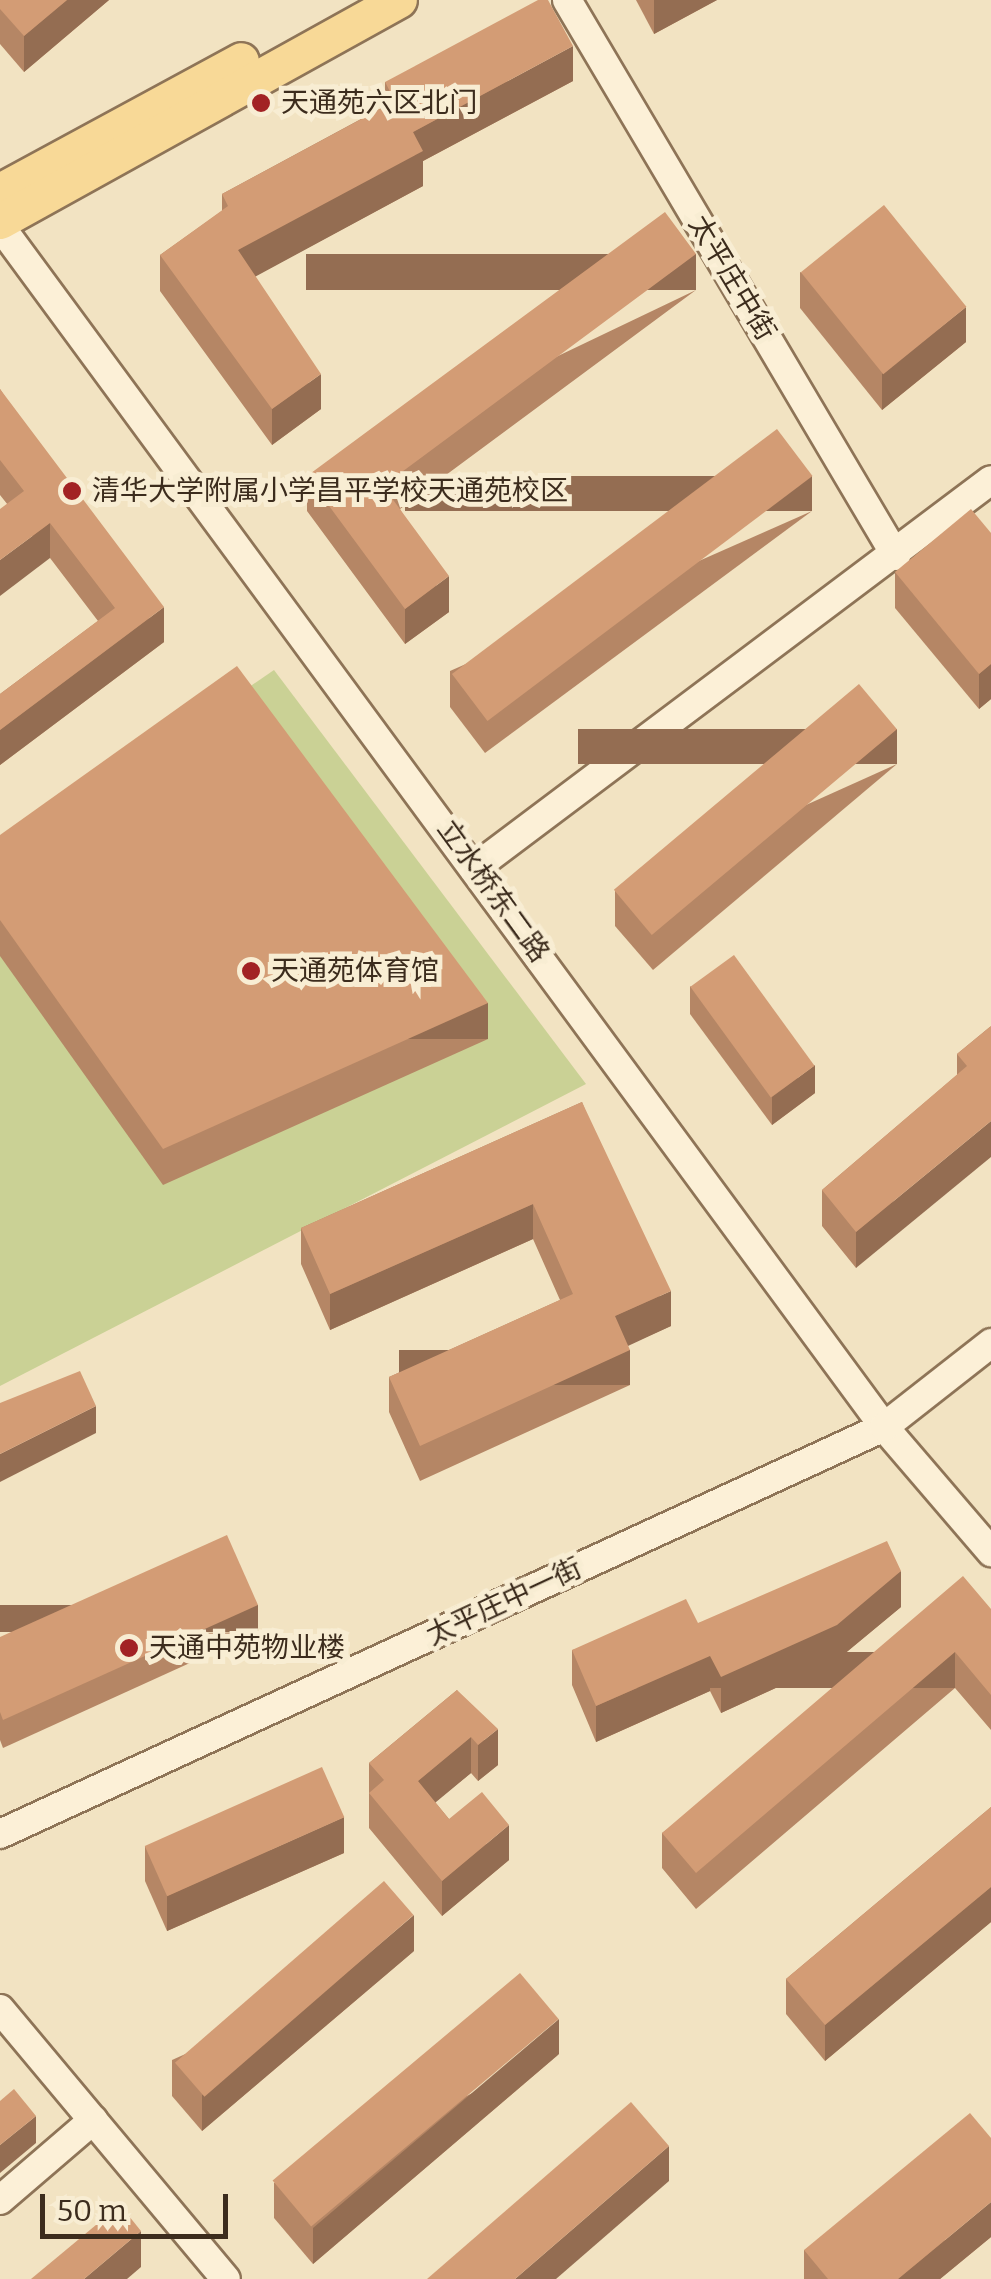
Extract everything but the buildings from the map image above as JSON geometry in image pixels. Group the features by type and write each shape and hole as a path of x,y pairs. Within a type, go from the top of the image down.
{"main road":[{"path":"0,191 351,0"},
{"path":"0,223 399,0"}],"street":[{"name":"太平庄中街","path":"567,0 896,556"},
{"name":"立水桥东二路","path":"0,223 884,1427 991,1552"},
{"path":"476,867 896,556 991,480"},
{"name":"太平庄中一街","path":"0,1834 884,1427 991,1343"},
{"path":"0,2009 226,2279"},
{"path":"0,2200 93,2120"}],"green space":[{"name":"天通苑体育馆","path":"274,670 586,1084 0,1386 0,858"}],"place":[{"name":"天通苑六区北门","path":"261,103"},
{"name":"清华大学附属小学昌平学校天通苑校区","path":"72,491"},
{"name":"天通苑体育馆","path":"251,971"},
{"name":"天通中苑物业楼","path":"129,1648"}]}
